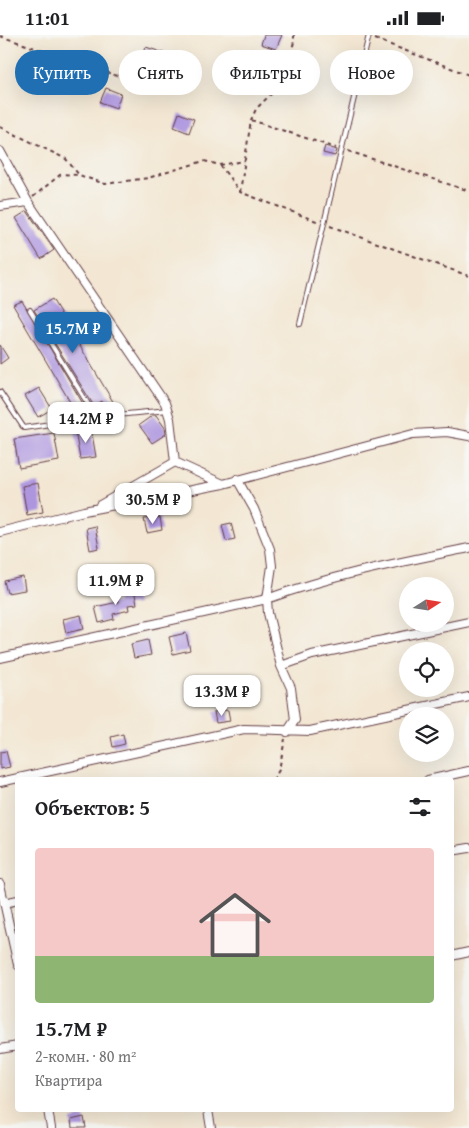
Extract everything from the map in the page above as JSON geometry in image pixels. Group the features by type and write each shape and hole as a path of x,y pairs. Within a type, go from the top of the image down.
{"street":[{"path":"0,151 28,202 110,321 168,410 175,462"},
{"path":"0,206 28,202"},
{"path":"0,532 84,511 223,484 413,434 447,432 469,436"},
{"path":"175,462 223,484"},
{"path":"84,511 111,500 175,462"},
{"path":"237,479 254,509 270,549 272,566 267,599 268,613 281,666 291,688 295,720 286,732"},
{"path":"0,658 267,599 308,584 362,569 469,548"},
{"path":"281,666 312,655 469,622"},
{"path":"19,777 244,729 286,732 310,731 469,697"},
{"path":"442,777 469,771"},
{"path":"0,781 15,778"},
{"path":"454,850 469,848"},
{"path":"0,884 15,952"},
{"path":"4,903 15,901"},
{"path":"454,955 469,952"},
{"path":"0,1049 15,1046"},
{"path":"48,1112 51,1128"},
{"path":"208,1112 211,1128"}],"lane":[{"path":"300,324 369,36"},
{"path":"30,310 96,417"},
{"path":"0,392 24,428 96,417 168,410"}],"path":[{"path":"240,192 251,120 256,109 282,83 294,42 294,35"},
{"path":"0,36 119,77"},
{"path":"369,36 469,75"},
{"path":"251,120 469,191"},
{"path":"0,127 66,159 79,175"},
{"path":"28,202 61,175 79,175 105,184 148,178 204,161 220,165 245,161"},
{"path":"220,165 240,192 469,276"},
{"path":"275,777 279,770 286,732"}],"building":[{"path":"264,35 282,35 276,49 261,44"},
{"path":"109,89 121,95 116,108 100,102 103,95 109,95"},
{"path":"179,113 194,119 189,133 174,127"},
{"path":"325,146 337,150 335,156 323,153"},
{"path":"27,211 54,250 41,259 16,218"},
{"path":"52,299 115,405 107,410 102,401 94,406 34,310"},
{"path":"22,301 85,407 76,412 13,305"},
{"path":"0,345 8,358 0,364"},
{"path":"39,388 52,409 38,417 25,396"},
{"path":"153,415 156,415 165,428 166,434 152,443 139,425"},
{"path":"91,428 96,457 80,459 75,431"},
{"path":"54,433 59,461 19,468 14,439"},
{"path":"38,483 43,512 27,515 22,486"},
{"path":"160,517 162,530 147,533 144,519"},
{"path":"231,523 235,539 226,541 222,525"},
{"path":"95,526 99,548 90,550 86,528"},
{"path":"23,577 25,590 7,593 4,581"},
{"path":"134,590 137,604 128,605 129,610 113,614 114,619 99,623 95,607 118,602 116,594"},
{"path":"81,615 84,629 66,633 63,619"},
{"path":"186,633 190,650 173,654 169,637"},
{"path":"148,640 151,655 134,658 131,644"},
{"path":"228,710 230,721 216,723 214,712"},
{"path":"123,734 125,744 113,747 111,737"},
{"path":"6,751 10,767 0,769 0,752"},
{"path":"84,1117 86,1128 72,1128 71,1120"}]}
